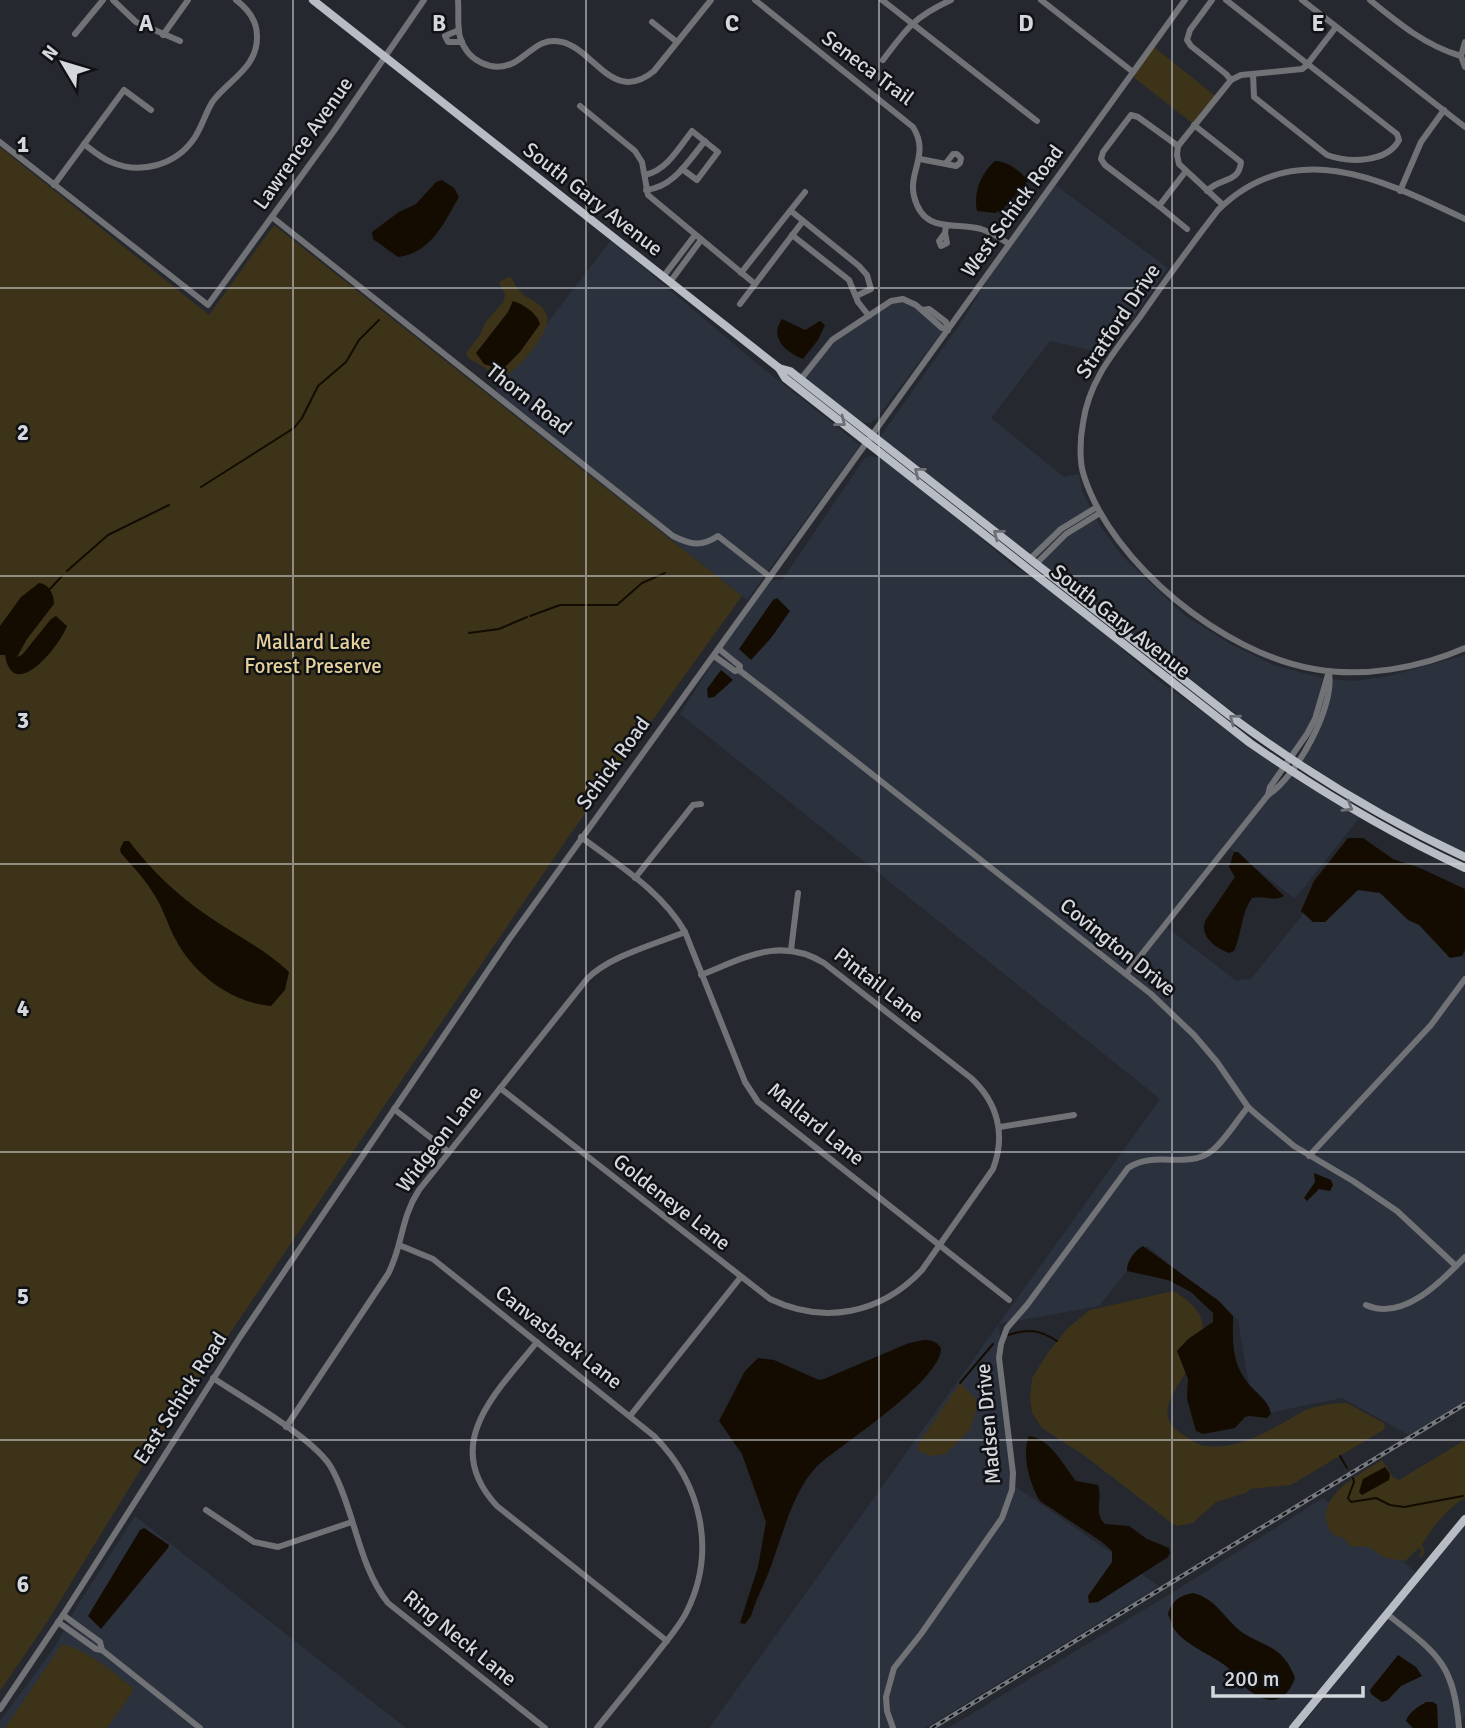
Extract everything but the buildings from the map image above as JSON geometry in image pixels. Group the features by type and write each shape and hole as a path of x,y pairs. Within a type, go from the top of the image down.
{"main road":[{"name":"South Gary Avenue","path":"313,0 779,368 785,378 1033,562 1290,765 1465,857"},
{"name":"South Gary Avenue","path":"779,368 790,371 801,379 870,439 1214,716 1386,828 1465,868"},
{"path":"1293,1728 1465,1519"}],"street":[{"path":"75,34 103,0"},
{"path":"113,0 133,20 180,41"},
{"path":"163,34 188,0"},
{"path":"84,144 112,163 135,168 160,164 183,151 197,133 214,100 245,69 256,52 257,29 248,11 236,0"},
{"name":"Lawrence Avenue","path":"54,185 208,305 424,0"},
{"path":"458,0 462,42 476,60 489,66 503,67 547,41 561,42 571,46 611,77 632,82 654,71 711,0"},
{"name":"Seneca Trail","path":"755,0 812,48 909,121 919,137 920,159 913,192 916,202 929,219 945,230 983,229 1009,244"},
{"path":"882,0 1037,121"},
{"path":"883,60 913,22 926,12 951,0"},
{"path":"1041,0 1133,72"},
{"name":"West Schick Road","path":"870,439 1185,0"},
{"path":"1212,0 1190,30 1187,40 1191,47 1231,80"},
{"path":"1226,0 1396,134 1399,140 1396,146 1387,152 1368,159 1339,159 1327,155 1254,97 1253,74"},
{"path":"1302,0 1465,127"},
{"path":"1370,0 1394,20 1440,50 1461,56"},
{"path":"652,22 677,42"},
{"path":"1223,205 1178,161 1178,146 1231,80 1241,75 1302,69 1336,27"},
{"path":"459,30 447,34 446,40 462,42"},
{"path":"1465,42 1461,56 1465,67"},
{"path":"0,142 54,185 124,90 151,110"},
{"path":"580,106 635,151 642,162 648,195 755,284"},
{"path":"1400,191 1422,142 1444,110"},
{"path":"1178,146 1138,117 1131,116 1103,152 1101,159 1105,165 1187,229"},
{"path":"1194,125 1241,162 1241,168 1232,179 1216,182 1207,191"},
{"path":"645,175 656,173 662,168 692,131 718,152 696,180 682,169"},
{"path":"646,190 668,183 705,141"},
{"path":"920,159 946,163"},
{"name":"Stratford Drive","path":"1465,219 1400,191 1339,172 1298,169 1263,177 1223,205 1113,352 1093,387 1083,424 1082,451 1083,473 1098,510 1141,568 1203,619 1264,655 1294,665 1328,671 1376,670 1440,658 1465,648"},
{"path":"1159,206 1186,171"},
{"path":"741,273 805,192"},
{"path":"791,211 867,275 871,289 856,296"},
{"name":"Thorn Road","path":"272,217 673,536 692,545 708,542 718,536 770,577"},
{"path":"740,304 803,220"},
{"path":"792,235 849,279 869,316"},
{"path":"666,279 698,238"},
{"path":"801,379 832,340 891,301 903,299 948,330"},
{"name":"Schick Road","path":"394,1109 510,938 870,439"},
{"path":"1033,562 1061,529 1098,510"},
{"name":"Covington Drive","path":"719,649 740,666 739,670"},
{"name":"Covington Drive","path":"714,656 735,671 739,670 1126,974 1166,1007 1194,1035 1217,1062 1248,1107 1279,1135 1397,1211 1456,1266"},
{"path":"1126,974 1268,795 1276,790 1315,719 1328,671"},
{"path":"635,878 693,805 701,804"},
{"name":"Mallard Lane","path":"582,837 665,902 685,932 745,1083 758,1102 1009,1300"},
{"path":"791,950 798,893"},
{"name":"Widgeon Lane","path":"286,1427 388,1274 404,1218 412,1201 500,1088 593,973 611,962 685,932"},
{"name":"Pintail Lane","path":"701,975 760,952 791,950 810,955 824,963 971,1078 989,1099 1000,1127"},
{"path":"1309,1156 1431,1025 1465,979"},
{"name":"Goldeneye Lane","path":"500,1088 759,1293 784,1306 812,1313 836,1314 871,1306 897,1293 916,1277 993,1169 999,1150 1000,1127"},
{"name":"Madsen Drive","path":"893,1728 886,1698 894,1668 921,1634 1002,1518 1008,1505 1013,1474 999,1358 1000,1344 1007,1328 1027,1306 1128,1168 1141,1160 1190,1160 1213,1150 1248,1107"},
{"path":"394,1109 449,1152"},
{"name":"East Schick Road","path":"0,1709 63,1615 213,1378 394,1109"},
{"path":"1000,1127 1074,1115"},
{"name":"Canvasback Lane","path":"398,1245 433,1259 630,1416 666,1447 684,1473 699,1514 702,1558 693,1596 685,1615 667,1641 597,1728"},
{"path":"1366,1306 1376,1310 1399,1307 1439,1283 1465,1257"},
{"path":"630,1416 740,1278"},
{"path":"537,1342 479,1418 473,1446 475,1468 482,1487 497,1506 667,1641"},
{"name":"Ring Neck Lane","path":"213,1378 316,1448 326,1459 337,1480 372,1577 388,1603 545,1728"},
{"path":"206,1510 254,1542 278,1547 352,1522"},
{"path":"1387,1614 1428,1646 1440,1660 1461,1706 1459,1728"},
{"path":"63,1615 100,1642 102,1650"},
{"path":"58,1622 96,1649 102,1650 200,1728"}],"shaded area":[{"path":"995,161 1014,168 1028,181 1003,209 995,213 977,211 979,184"},
{"path":"442,180 454,188 459,197 442,226 428,243 419,250 398,257 373,239 372,232 399,212 416,204 436,182"},
{"path":"1054,184 1168,268 1107,354 1050,341 991,418 1064,477 1079,474 1082,491 1099,524 1121,555 1183,614 1228,643 1276,666 1323,678 1313,718 1305,735 1290,755 1046,569 880,437"},
{"path":"611,240 748,356 860,445 747,600 491,396"},
{"path":"902,296 918,303 947,325 876,419 864,423 799,374 833,335 851,327 889,299"},
{"path":"513,301 529,310 540,324 520,352 502,370 484,364 476,353 508,312"},
{"path":"782,319 805,330 820,321 825,325 818,340 803,359 785,348 778,338 778,326"},
{"path":"871,456 881,458 1012,565 1035,579 1110,638 1155,678 1280,767 1265,795 1163,924 1235,980 1251,979 1307,909 1372,878 1465,959 1465,973 1422,1037 1451,1004 1465,982 1465,1401 1409,1435 1342,1398 1254,1416 1238,1320 1147,1246 1099,1306 999,1324 1015,1486 1159,1586 925,1728 709,1728 1160,1099 680,714 718,654 771,580 782,580 864,459"},
{"path":"39,583 50,590 54,604 27,639 17,657 22,655 51,619 56,616 67,626 46,657 26,673 17,674 10,669 5,655 0,655 0,626 21,597"},
{"path":"777,598 790,611 751,660 739,649"},
{"path":"1465,655 1465,854 1367,803 1300,759 1316,734 1332,679 1355,681 1389,676"},
{"path":"721,670 733,680 714,697 708,698 707,689"},
{"path":"1291,774 1360,817 1295,899 1228,847 1267,798"},
{"path":"1348,838 1363,838 1393,859 1465,889 1465,950 1462,956 1450,958 1419,925 1408,920 1380,893 1358,890 1325,922 1313,922 1301,911 1314,881"},
{"path":"124,841 129,841 156,872 186,900 270,956 289,972 285,990 271,1006 257,1004 229,993 193,965 176,940 151,890 121,853"},
{"path":"1234,852 1238,852 1284,896 1252,898 1234,951 1229,953 1210,941 1204,927 1205,921 1235,877 1229,867"},
{"path":"1314,1173 1331,1180 1333,1185 1330,1191 1319,1189 1307,1201 1304,1198 1315,1182"},
{"path":"1143,1246 1219,1301 1233,1316 1237,1364 1248,1384 1270,1409 1271,1414 1267,1418 1250,1416 1245,1417 1235,1428 1203,1434 1196,1431 1187,1399 1188,1379 1177,1351 1188,1339 1213,1322 1213,1313 1191,1292 1168,1280 1127,1271 1132,1257"},
{"path":"934,1341 941,1348 937,1361 926,1376 891,1409 823,1461 805,1482 797,1495 751,1616 745,1624 740,1623 758,1567 766,1522 742,1454 719,1421 745,1371 758,1358 774,1360 819,1380 909,1343"},
{"path":"1029,1436 1050,1447 1076,1481 1098,1485 1099,1510 1105,1524 1129,1526 1147,1539 1169,1548 1168,1557 1098,1602 1089,1603 1088,1596 1112,1562 1112,1551 1040,1501 1028,1469 1026,1451"},
{"path":"1385,1467 1390,1474 1389,1480 1362,1495 1359,1492 1363,1479"},
{"path":"1323,1498 1417,1573 1291,1728 948,1728 1170,1594"},
{"path":"135,1516 406,1728 0,1728 0,1721 54,1648 76,1608"},
{"path":"1465,1523 1465,1716 1460,1722 1453,1678 1443,1660 1430,1645 1390,1614"},
{"path":"144,1528 169,1545 168,1548 101,1629 88,1616 140,1530"},
{"path":"1193,1593 1208,1600 1236,1628 1273,1648 1283,1658 1295,1678 1286,1694 1274,1700 1260,1697 1245,1687 1227,1667 1179,1635 1168,1614 1177,1599"},
{"path":"1387,1618 1421,1643 1439,1662 1448,1679 1457,1728 1300,1728"},
{"path":"1398,1655 1416,1667 1422,1676 1401,1686 1388,1700 1382,1702 1371,1694 1370,1690"},
{"path":"1426,1702 1437,1705 1438,1728 1413,1728 1406,1721 1407,1718"}],"green space":[{"path":"1154,47 1218,98 1196,126 1132,76"},
{"name":"Mallard Lake Forest Preserve","path":"0,147 209,315 274,225 742,596 567,839 171,1420 47,1622 0,1691"},
{"path":"509,277 520,291 543,308 547,320 545,330 531,352 512,371 497,379 487,369 468,358 466,353 480,335 485,323 503,302 505,295 499,282"},
{"path":"1173,1291 1196,1310 1203,1329 1199,1348 1169,1404 1169,1420 1182,1434 1203,1446 1231,1445 1255,1437 1310,1408 1347,1403 1384,1423 1385,1429 1291,1485 1250,1489 1246,1493 1216,1502 1193,1523 1177,1526 1173,1524 1085,1456 1042,1428 1032,1413 1030,1398 1032,1378 1049,1351 1069,1327 1090,1310"},
{"path":"960,1383 977,1400 970,1430 945,1454 930,1456 918,1450 918,1444"},
{"path":"1465,1440 1465,1498 1446,1513 1431,1531 1422,1544 1425,1552 1422,1557 1419,1557 1422,1550 1419,1548 1405,1561 1385,1558 1369,1547 1350,1546 1344,1538 1331,1531 1326,1515 1328,1505 1334,1495 1353,1479 1382,1460 1393,1477 1399,1480"},
{"path":"62,1644 99,1662 133,1688 132,1693 107,1728 5,1728"}],"waterway":[{"path":"201,487 294,428 318,386 346,362 359,340 379,320"},
{"path":"67,571 108,535 169,505"},
{"path":"530,616 560,605 617,605 642,583 665,573"},
{"path":"50,589 62,576"},
{"path":"469,633 499,629 527,617"},
{"path":"1008,1335 1034,1331 1057,1341"},
{"path":"960,1383 993,1344"},
{"path":"1340,1456 1347,1468"},
{"path":"1353,1478 1348,1498 1351,1502 1376,1498 1390,1505 1404,1507 1463,1496"}],"railway":[{"path":"932,1728 1465,1404"}]}
